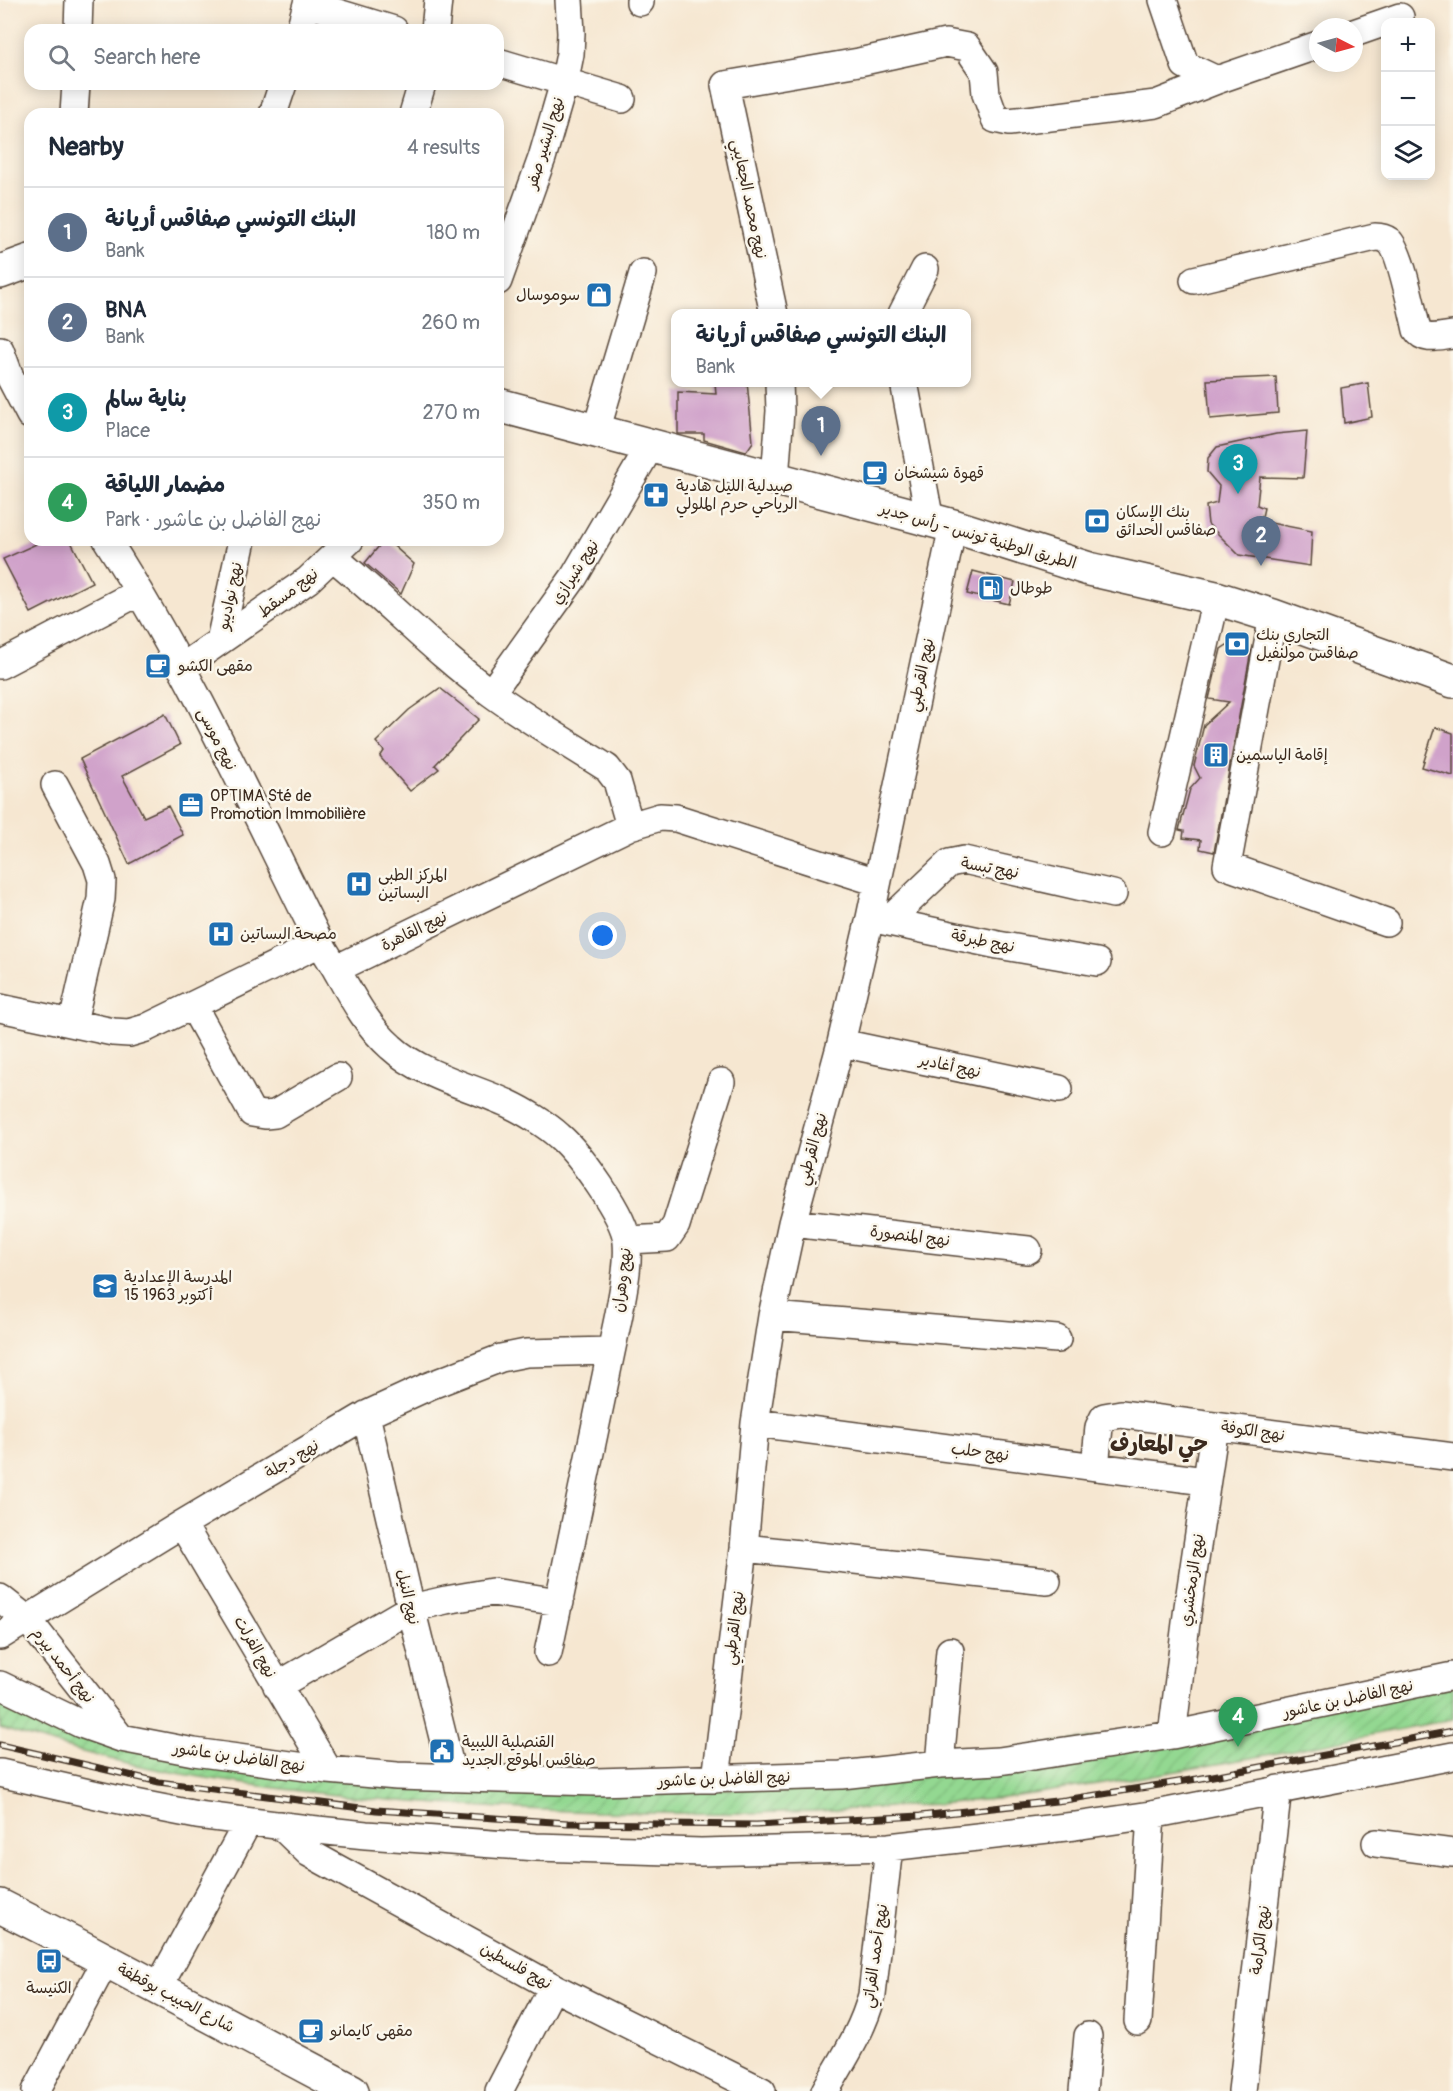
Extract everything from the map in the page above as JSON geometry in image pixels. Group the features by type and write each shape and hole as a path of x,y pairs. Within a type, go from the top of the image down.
{"main road":[{"path":"0,252 24,259"},
{"path":"0,272 24,263"},
{"name":"الطريق الوطنية تونس - رأس جدير","path":"504,407 941,524 1089,569 1216,598 1273,616 1453,681"},
{"name":"شارع الحبيب بوقطفة","path":"0,1906 352,2091"}],"street":[{"path":"78,24 79,0"},
{"path":"436,24 438,0"},
{"name":"نهج البشير صفر","path":"504,264 542,158 564,82 570,54 568,0"},
{"path":"1163,0 1185,65 1217,80 1309,48"},
{"path":"302,24 308,2 376,24"},
{"path":"1363,30 1400,17"},
{"name":"نهج محمد الجعايبي","path":"773,309 724,85 859,62 946,43 967,47 984,72 986,94 995,119 1009,122 1156,104 1217,80"},
{"path":"504,64 622,99"},
{"path":"74,108 76,90"},
{"path":"275,108 281,90"},
{"path":"415,108 420,90"},
{"path":"1194,280 1375,237 1383,238 1388,240 1396,254 1420,336 1426,338 1453,335"},
{"path":"905,309 925,269"},
{"path":"596,431 643,273"},
{"path":"0,350 5,380 24,407"},
{"path":"776,479 779,387"},
{"path":"905,387 941,524"},
{"name":"نهج شيرازي","path":"491,693 574,577 651,445"},
{"name":"نهج القرطبي","path":"716,1779 744,1548 755,1423 772,1317 792,1223 841,1043 879,919 877,882 941,524"},
{"name":"نهج موسى","path":"111,546 182,668 320,943"},
{"name":"نهج نواديبو","path":"182,668 220,641 241,546"},
{"path":"342,549 376,592 448,659 491,693 607,768 617,781 630,826"},
{"name":"نهج مسقط","path":"220,641 308,580 342,549"},
{"path":"0,665 139,592"},
{"path":"1162,832 1216,598"},
{"path":"1273,616 1227,866 1386,922"},
{"path":"55,785 98,864 102,880 101,899 73,1022"},
{"name":"نهج القاهرة","path":"336,969 630,826 660,817 676,818 877,882"},
{"name":"نهج تبسة","path":"879,919 949,862 964,860 1113,894"},
{"name":"نهج طبرقة","path":"879,919 998,945 1097,962"},
{"path":"0,1008 113,1032 129,1033 146,1028 193,1006 320,943 336,969"},
{"name":"نهج وهران","path":"336,969 370,1026 392,1048 418,1065 511,1105 559,1136 592,1174 613,1205 628,1240 624,1284 548,1653"},
{"path":"193,1006 252,1113 275,1114 338,1077"},
{"name":"نهج أغادير","path":"841,1043 1059,1089"},
{"path":"628,1240 667,1238 676,1226 721,1082"},
{"name":"نهج المنصورة","path":"792,1223 1028,1250"},
{"path":"772,1317 1058,1339"},
{"name":"نهج دجلة","path":"0,1636 182,1524 366,1415 501,1358 526,1353 610,1351"},
{"name":"نهج الكوفة","path":"1095,1467 1099,1427 1104,1417 1121,1414 1453,1457"},
{"name":"نهج النيل","path":"366,1415 453,1778"},
{"name":"نهج حلب","path":"755,1423 1205,1481"},
{"name":"نهج الزمخشري","path":"1172,1735 1205,1481 1215,1426"},
{"name":"نهج الفرلت","path":"182,1524 328,1770"},
{"path":"744,1548 1047,1581"},
{"path":"278,1686 411,1608 446,1599 492,1592 560,1602"},
{"name":"نهج أحمد بيرم","path":"0,1598 28,1620 121,1738"},
{"path":"940,1764 950,1651"},
{"name":"نهج الفاضل بن عاشور","path":"0,1686 81,1724 121,1738 194,1752 328,1770 397,1776 596,1782 841,1775 940,1764 999,1761 1172,1735 1453,1676"},
{"path":"0,1773 115,1799 248,1822 366,1835 536,1847 701,1852 889,1847 997,1836 1151,1815 1453,1756"},
{"name":"نهج الكرامة","path":"1242,2091 1278,1789"},
{"path":"1138,2021 1151,1815"},
{"path":"158,1988 248,1822"},
{"name":"نهج فلسطين","path":"280,1825 309,1853 553,1987 762,2091"},
{"path":"1376,1843 1453,1853"},
{"name":"نهج أحمد الفراتي","path":"825,2091 857,2036 872,1995 889,1847"},
{"path":"36,2091 106,1960"},
{"path":"499,2091 553,1987"},
{"path":"1083,2091 1088,2036"}],"green space":[{"path":"1453,1686 1453,1719 1231,1762 995,1799 878,1808 759,1813 641,1813 523,1809 289,1790 150,1768 93,1755 0,1728 0,1695 140,1751 732,1789"}],"building":[{"path":"1276,377 1278,413 1210,419 1207,380"},
{"path":"1368,383 1372,417 1344,423 1341,388"},
{"path":"715,387 748,387 753,442 746,452 704,440 704,434 678,434 678,392 716,394"},
{"path":"1307,431 1303,478 1260,477 1257,505 1264,508 1261,521 1312,531 1310,566 1239,555 1208,524 1206,506 1217,503 1219,486 1207,472 1208,458 1217,447 1276,434"},
{"path":"32,546 73,546 92,582 31,613 3,559"},
{"path":"379,546 394,546 414,564 401,594 365,563"},
{"path":"973,571 1015,582 1009,604 967,594"},
{"name":"إقامة الياسمين","path":"1239,644 1251,651 1214,852 1200,849 1201,840 1183,838 1184,831 1179,830 1190,789 1200,778 1194,766 1204,725 1229,702 1209,699 1221,649 1227,645"},
{"path":"440,688 479,719 435,765 439,769 410,791 380,757 384,751 376,742 409,710"},
{"path":"165,714 180,745 122,776 144,817 168,806 183,835 129,864 80,759"},
{"path":"1435,727 1453,733 1453,776 1422,767"}],"railway":[{"path":"0,1745 159,1782 376,1810 568,1823 756,1825 920,1816 1065,1800 1197,1779 1453,1731"}],"place":[{"name":"سوموسال","path":"599,295"},
{"name":"البنك التونسي صفاقس أريانة","path":"821,456"},
{"name":"قهوة شيشخان","path":"875,473"},
{"name":"بناية سالم","path":"1238,494"},
{"name":"صيدلية الليل هادية الرياحي حرم الملولي","path":"656,495"},
{"name":"بنك الإسكان صفاقس الحدائق","path":"1097,521"},
{"name":"BNA","path":"1261,566"},
{"name":"طوطال","path":"991,588"},
{"name":"التجاري بنك صفاقس مولنفيل","path":"1237,644"},
{"name":"مقهى الكشو","path":"158,666"},
{"name":"إقامة الياسمين","path":"1216,755"},
{"name":"OPTIMA Sté de Promotion Immobilière","path":"191,805"},
{"name":"المركز الطبي البساتين","path":"359,884"},
{"name":"مصحة البساتين","path":"221,934"},
{"name":"المدرسة الإعدادية 15 أكتوبر 1963","path":"105,1286"},
{"name":"مضمار اللياقة","path":"1238,1747"},
{"name":"القنصلية الليبية صفاقس الموقع الجديد","path":"442,1751"},
{"name":"الكنيسة","path":"49,1961"},
{"name":"مقهى كايمانو","path":"311,2031"}],"district":[{"name":"حي المعارف","path":"1159,1444"}]}
